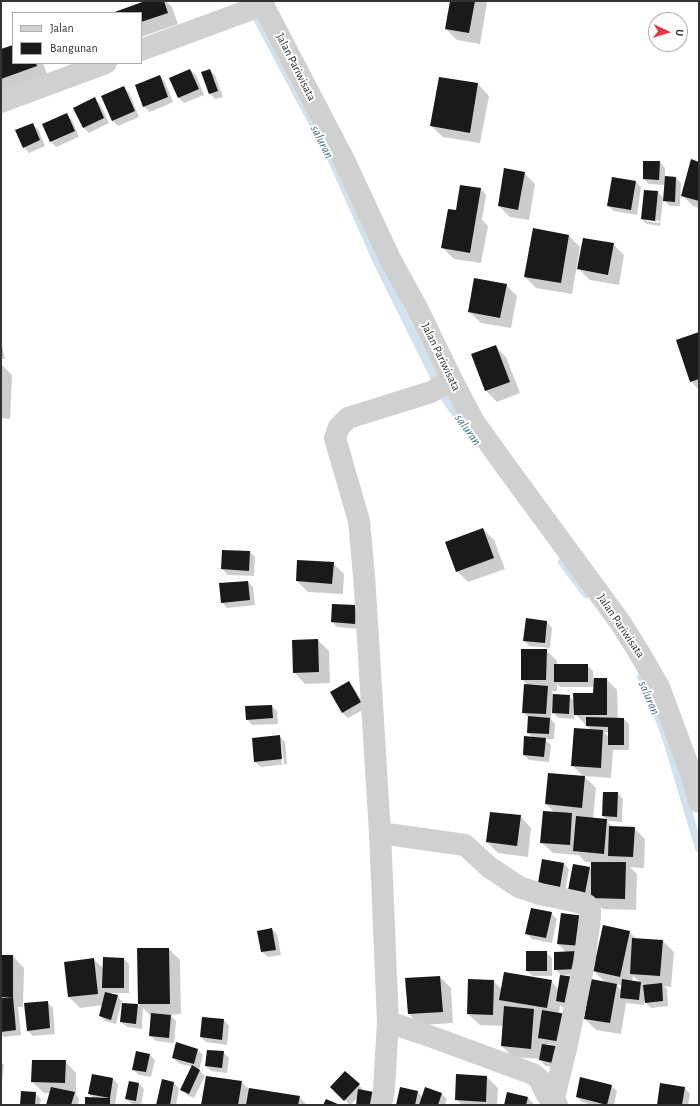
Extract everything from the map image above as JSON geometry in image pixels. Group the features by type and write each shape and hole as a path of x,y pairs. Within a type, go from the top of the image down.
{"street":[{"path":"142,50 256,7"},
{"name":"Jalan Pariwisata","path":"256,7 343,158 390,259 417,308 443,385 474,422 506,468 620,622 659,687 692,776 699,802"},
{"path":"1,102 103,64"},
{"path":"382,1105 388,1022 380,833 364,575 358,521 335,438 340,427 348,418 443,385"},
{"path":"380,833 465,845 489,867 518,887 540,894 578,902 587,905 590,909 584,963 555,1104"},
{"path":"388,1022 533,1074 539,1079 547,1095 555,1104"}],"building":[{"path":"145,1 164,1 168,13 142,22 142,12 115,12"},
{"path":"450,1 475,1 469,33 445,29"},
{"path":"12,45 12,64 36,64 37,66 1,79 1,49"},
{"path":"190,69 199,89 178,98 169,78"},
{"path":"210,69 218,91 209,94 201,72"},
{"path":"160,75 168,97 143,107 135,85"},
{"path":"439,77 478,83 470,133 430,126"},
{"path":"124,86 135,111 112,121 101,96"},
{"path":"95,97 104,118 83,128 73,108"},
{"path":"67,113 75,131 50,142 42,124"},
{"path":"33,123 40,140 23,148 15,130"},
{"path":"691,159 699,162 699,201 681,196"},
{"path":"643,161 660,161 659,180 643,179"},
{"path":"504,168 525,172 518,210 498,206"},
{"path":"665,176 676,177 675,202 663,201"},
{"path":"612,177 636,181 631,210 607,206"},
{"path":"460,185 481,188 470,253 441,248 448,209 456,210"},
{"path":"644,190 658,191 655,221 641,219"},
{"path":"533,228 569,235 561,283 524,277"},
{"path":"583,238 614,243 608,275 577,269"},
{"path":"474,278 507,284 500,318 468,312"},
{"path":"699,332 699,379 690,382 676,340"},
{"path":"496,345 510,382 485,391 471,354"},
{"path":"483,528 494,558 456,572 445,542"},
{"path":"222,550 250,551 249,571 221,569"},
{"path":"297,560 334,562 332,584 296,581"},
{"path":"248,581 250,600 221,603 219,583"},
{"path":"332,604 356,605 355,624 331,622"},
{"path":"526,618 547,621 545,643 523,641"},
{"path":"318,639 319,672 293,673 292,640"},
{"path":"521,649 547,649 546,680 521,680"},
{"path":"554,664 588,664 588,682 554,682"},
{"path":"594,678 607,678 607,715 574,715 573,693 593,693"},
{"path":"349,681 361,702 342,713 330,692"},
{"path":"524,684 548,686 546,714 522,713"},
{"path":"553,694 570,695 569,714 552,713"},
{"path":"272,705 273,718 246,720 245,706"},
{"path":"528,716 550,718 549,734 527,733"},
{"path":"586,717 624,718 624,745 608,745 608,727 586,726"},
{"path":"574,728 603,730 601,768 571,766"},
{"path":"280,735 282,759 254,762 252,738"},
{"path":"524,736 546,738 544,757 523,755"},
{"path":"548,773 585,776 582,808 545,804"},
{"path":"603,792 618,792 617,817 602,816"},
{"path":"543,811 572,813 570,845 540,843"},
{"path":"490,812 521,815 517,846 486,842"},
{"path":"576,816 607,819 604,854 573,851"},
{"path":"609,826 635,827 633,857 608,856"},
{"path":"542,859 564,863 560,887 538,883"},
{"path":"591,862 626,862 625,899 591,898"},
{"path":"573,864 590,867 585,893 568,890"},
{"path":"531,908 552,912 546,938 525,934"},
{"path":"561,913 584,916 581,946 557,944"},
{"path":"603,925 630,931 620,977 593,971"},
{"path":"272,928 276,950 261,952 257,931"},
{"path":"632,938 663,940 660,976 630,974"},
{"path":"137,948 169,948 170,1004 138,1004"},
{"path":"526,951 547,951 547,971 526,971"},
{"path":"578,951 578,969 554,970 554,952"},
{"path":"1,955 13,955 13,997 1,997"},
{"path":"103,957 124,958 124,988 102,988"},
{"path":"94,958 98,994 68,997 64,962"},
{"path":"504,972 552,980 547,1008 499,1000"},
{"path":"560,975 575,977 571,1004 556,1001"},
{"path":"440,976 443,1012 408,1014 405,978"},
{"path":"468,979 494,980 493,1015 467,1014"},
{"path":"591,979 617,984 610,1023 584,1019"},
{"path":"622,979 641,982 639,1000 620,998"},
{"path":"662,983 663,1001 645,1003 643,985"},
{"path":"105,992 118,995 111,1020 99,1016"},
{"path":"13,997 16,1030 1,1032 1,998"},
{"path":"48,1001 50,1028 27,1031 24,1003"},
{"path":"122,1003 138,1004 136,1024 120,1022"},
{"path":"504,1006 534,1009 531,1049 501,1046"},
{"path":"542,1010 566,1014 562,1042 538,1038"},
{"path":"151,1013 171,1015 169,1038 149,1036"},
{"path":"202,1017 224,1019 222,1040 200,1037"},
{"path":"176,1042 198,1049 194,1064 172,1058"},
{"path":"542,1044 556,1046 553,1063 539,1060"},
{"path":"207,1050 224,1051 222,1068 205,1066"},
{"path":"136,1051 150,1054 146,1072 132,1070"},
{"path":"32,1060 66,1060 65,1083 31,1082"},
{"path":"192,1065 200,1070 189,1094 180,1090"},
{"path":"345,1071 360,1084 344,1101 330,1087"},
{"path":"92,1074 113,1078 110,1098 88,1094"},
{"path":"456,1074 487,1076 486,1102 455,1100"},
{"path":"206,1076 242,1081 238,1105 201,1105"},
{"path":"580,1077 612,1085 607,1105 576,1097"},
{"path":"162,1079 174,1082 170,1105 156,1105"},
{"path":"129,1081 139,1083 136,1101 125,1099"},
{"path":"660,1083 685,1087 682,1105 657,1105"},
{"path":"51,1087 75,1092 71,1105 46,1105"},
{"path":"400,1087 418,1091 415,1105 396,1105"},
{"path":"425,1087 442,1093 438,1105 419,1105"},
{"path":"249,1088 300,1096 298,1105 246,1105"},
{"path":"358,1089 379,1093 377,1105 356,1105"},
{"path":"21,1091 36,1092 35,1105 20,1105"},
{"path":"507,1092 528,1097 526,1105 504,1105"},
{"path":"85,1097 110,1098 110,1105 85,1105"},
{"path":"326,1099 340,1105 323,1105"}],"waterway":[{"name":"saluran","path":"253,11 331,158 380,268 445,399 468,431"},
{"name":"saluran","path":"562,562 586,594"},
{"name":"saluran","path":"641,677 650,694 668,744 699,848"}]}
